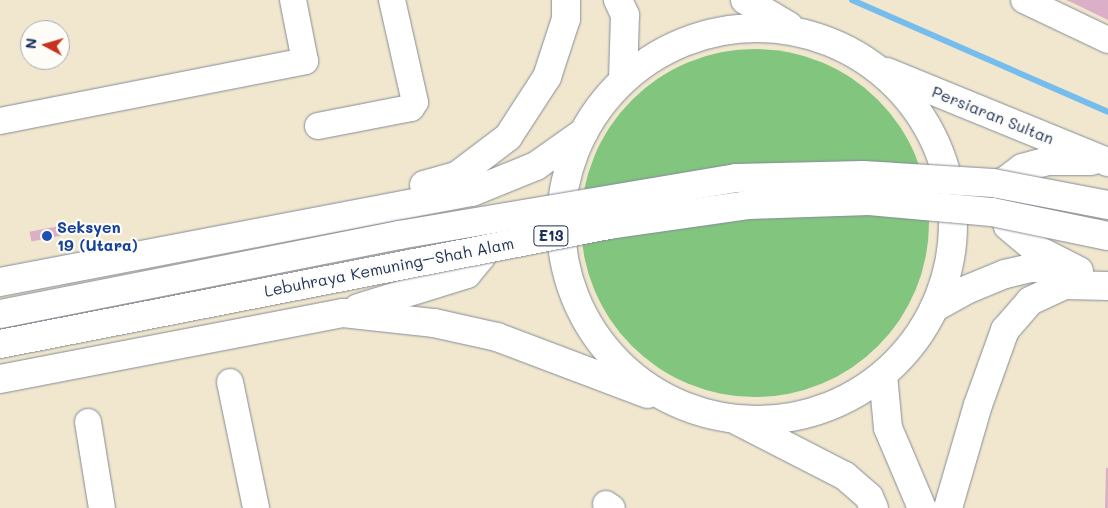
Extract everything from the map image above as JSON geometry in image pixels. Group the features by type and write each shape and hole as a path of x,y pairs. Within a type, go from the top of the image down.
{"main road":[{"path":"266,229 458,175 508,136 547,77 566,19 566,0"},
{"path":"618,0 625,15 623,80"},
{"path":"343,313 408,319 496,337 699,412 737,420 789,418 831,406 883,375 912,344 934,308 950,258 952,205 940,153 915,106 878,68 840,45 797,30 745,0"},
{"path":"648,394 596,336 572,288 561,236 566,182 584,132 623,80 661,52 686,40 722,30 760,26 797,30"},
{"name":"Persiaran Sultan","path":"878,68 1107,161"},
{"path":"0,282 266,229 472,192 536,166 584,132"},
{"path":"1079,271 1034,248 1008,226 1000,200 1005,182 1022,168 1048,161 1107,161"},
{"name":"Lebuhraya Kemuning–Shah Alam","path":"0,314 399,235 736,178 863,174 993,184 1108,205"},
{"name":"Lebuhraya Kemuning–Shah Alam","path":"0,344 552,235 748,206 869,201 992,212 1108,236"},
{"path":"0,379 343,313 467,274 481,257 480,230 462,210 395,206"},
{"path":"934,308 966,290 1005,274 1032,268 1079,271 1108,278"},
{"path":"948,508 978,405 1005,330 1030,301 1065,284 1108,286"},
{"path":"883,375 888,428 922,508"},
{"path":"737,420 845,476 868,497 874,508"}],"street":[{"path":"0,121 305,61 293,0"},
{"path":"318,126 411,108 415,102 392,0"},
{"path":"1024,0 1108,40"},
{"path":"230,382 256,508"},
{"path":"88,422 102,508"}],"green space":[{"path":"755,49 789,53 821,63 851,79 878,100 899,127 915,157 925,189 929,223 925,257 915,289 899,319 878,346 851,367 821,383 789,393 755,397 721,393 689,383 659,367 632,346 611,319 595,289 585,257 581,223 585,189 595,157 611,127 632,100 659,79 689,63 721,53"}],"building":[{"path":"1066,0 1108,0 1108,20 1073,3"},
{"path":"59,226 61,236 31,242 30,232"},
{"path":"1106,468 1108,468 1108,508 1105,508"}],"waterway":[{"path":"852,0 1108,112"}],"place":[{"name":"Seksyen 19 (Utara)","path":"47,236"}]}
